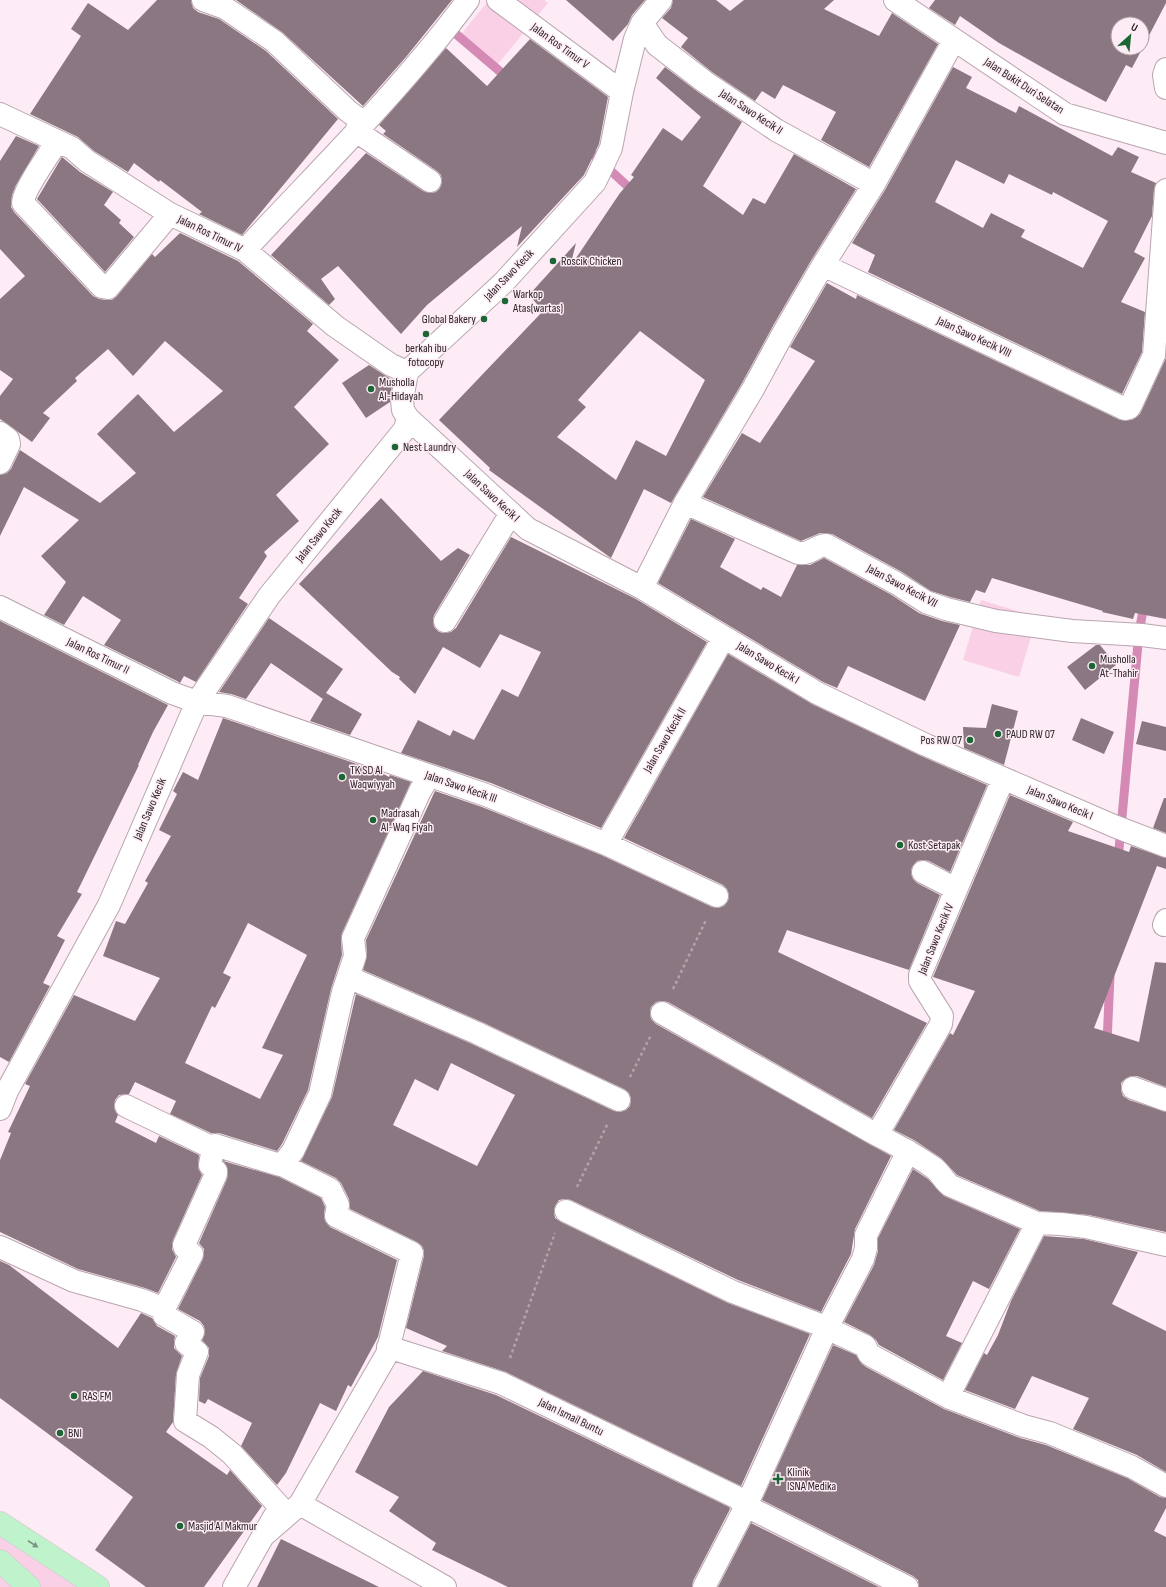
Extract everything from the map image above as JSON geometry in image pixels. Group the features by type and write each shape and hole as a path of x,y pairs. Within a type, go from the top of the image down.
{"main road":[{"path":"0,1523 98,1587"},
{"path":"0,1561 29,1587"}],"street":[{"path":"203,0 225,8 274,41 348,111 360,127 430,181"},
{"path":"245,250 360,127 442,35 468,0"},
{"name":"Jalan Ros Timur V","path":"498,0 622,92"},
{"name":"Jalan Sawo Kecik","path":"407,372 504,282 595,182 611,148 622,92 635,39 642,23 661,0"},
{"name":"Jalan Bukit Duri Selatan","path":"895,0 1065,114 1166,143"},
{"name":"Jalan Sawo Kecik II","path":"642,23 657,45 705,82 776,130 874,184"},
{"path":"642,588 685,503 753,390 789,323 823,265 874,184 954,40"},
{"path":"1166,69 1164,75 1166,88"},
{"name":"Jalan Ros Timur IV","path":"0,114 72,148 87,161 170,214 245,250 334,326 391,365 407,372"},
{"path":"57,142 30,185 23,200 24,204 102,287 108,288 170,214"},
{"path":"1160,357 1166,190"},
{"name":"Jalan Sawo Kecik VIII","path":"823,265 1125,409 1129,408 1160,357"},
{"path":"407,372 402,400 403,410 408,418"},
{"name":"Jalan Sawo Kecik","path":"2,1095 109,905 196,702 270,596 405,429 408,418"},
{"name":"Jalan Sawo Kecik I","path":"408,418 528,529 642,588 817,693 926,745 1121,829 1166,846"},
{"path":"0,433 8,439 9,444 0,463"},
{"name":"Jalan Sawo Kecik VII","path":"685,503 798,553 809,553 819,546 826,545 896,583 926,602 946,609 996,621 1064,630 1150,636"},
{"path":"445,621 511,513"},
{"name":"Jalan Ros Timur II","path":"0,608 172,693 196,702"},
{"name":"Jalan Sawo Kecik II","path":"606,844 724,637"},
{"name":"Jalan Sawo Kecik III","path":"196,702 227,706 486,795 606,844 717,896"},
{"path":"282,1165 293,1151 320,1094 348,977 355,956 353,938 420,791 429,776"},
{"name":"Jalan Sawo Kecik IV","path":"877,1135 941,1024 942,1016 919,979 1003,778"},
{"path":"923,872 956,889"},
{"path":"348,977 477,1033 619,1100"},
{"path":"662,1013 877,1135 908,1150 937,1170 944,1180 952,1186 1047,1223 1086,1228 1166,1245"},
{"path":"1133,1088 1166,1100"},
{"path":"126,1106 213,1148 218,1146 282,1165 330,1189 338,1205 336,1216 412,1253 387,1354 300,1504 263,1536"},
{"path":"213,1148 210,1165 216,1171 216,1174 184,1245 185,1248 192,1254 164,1309 164,1315 193,1332 186,1343 197,1352 188,1375 185,1421 211,1437 232,1454 280,1507 234,1587"},
{"path":"704,1587 746,1506 827,1328 863,1259 866,1248 866,1235 908,1150"},
{"path":"566,1211 733,1292 827,1328 865,1346 869,1354 872,1356 954,1399 1024,1426 1050,1433 1132,1467 1166,1486"},
{"path":"954,1399 1047,1223"},
{"path":"0,1247 74,1281 142,1300 164,1309"},
{"name":"Jalan Ismail Buntu","path":"388,1347 501,1383 736,1497 746,1506 907,1587"},
{"path":"300,1504 445,1587"}],"path":[{"path":"501,1383 554,1235 717,896"}],"shaded area":[{"path":"489,0 544,0 548,3 497,65 462,33"},
{"path":"981,600 1037,617 1019,677 963,660"},
{"path":"0,1523 98,1587 0,1587"}],"building":[{"path":"157,0 191,0 193,8 198,12 219,19 266,51 338,119 242,235 199,214 202,212 160,180 159,182 134,163 128,172 94,151 78,137 30,114 81,36 71,29 88,3 128,30"},
{"path":"236,0 452,0 406,57 363,106 282,32"},
{"path":"566,0 645,0 632,15 628,24 613,41"},
{"path":"673,0 716,0 730,11 744,0 834,0 824,9 879,36 892,13 938,44 869,167 821,140 836,112 783,85 775,99 762,91 755,101 712,72 681,47 688,38 662,18 671,8"},
{"path":"935,0 1166,0 1166,3 1150,34 1150,16 1110,16 1110,56 1138,56 1132,68 1126,65 1106,102 999,43 960,16 955,25 929,8"},
{"path":"530,39 608,97 599,144 584,175 517,247 522,226 427,305 401,334 338,266 321,279 335,299 329,305 271,255 366,153 423,191 430,193 436,192 440,188 442,182 441,175 383,134 386,131 379,125 446,48 487,86"},
{"path":"665,67 742,122 703,186 743,215 753,198 765,204 794,154 856,189 812,259 742,383 671,503 644,489 611,558 489,470 490,468 439,420 543,311 529,295 576,243 570,267 620,193 634,177 631,175 663,128 682,141 701,117 656,78","holes":["640,331 705,380 666,456 636,440 616,480 557,437 586,407 578,400"]},
{"path":"953,67 972,77 966,88 1016,113 1019,106 1112,156 1118,147 1139,157 1131,172 1156,183 1154,189 1152,216 1134,252 1145,258 1121,302 1145,312 1142,352 1122,394 868,272 875,255 852,243 885,190","holes":["956,160 1004,184 1009,174 1052,195 1053,192 1108,221 1083,268 1021,237 1025,230 991,213 983,228 935,202"]},
{"path":"16,136 39,146 16,185 12,195 11,207 93,296 99,299 112,300 152,254 155,257 180,233 238,261 313,324 307,331 339,360 294,407 329,444 276,495 299,521 264,552 267,556 239,598 248,604 196,682 184,676 180,683 104,645 121,620 83,596 64,625 44,615 66,582 41,556 79,520 24,487 0,536 0,475 7,473 11,469 20,450 100,503 136,473 97,434 138,394 174,432 223,391 165,341 133,376 108,349 75,378 77,381 43,413 50,418 32,442 0,419 0,396 13,379 0,370 0,299 25,276 0,249 0,161"},
{"path":"62,157 80,172 113,192 104,205 121,220 119,223 134,237 105,272 37,199"},
{"path":"827,283 856,299 857,295 1120,420 1132,420 1140,414 1166,358 1166,619 1135,613 1133,619 1102,612 1103,611 992,578 985,593 976,590 970,602 950,597 931,591 902,572 832,534 820,533 801,541 703,497 742,433 760,443 815,361 790,347"},
{"name":"Musholla Al-Hidayah","path":"369,365 389,378 392,383 390,402 366,418 342,383"},
{"path":"381,498 441,561 458,548 470,555 434,615 434,627 439,632 451,632 456,628 511,537 636,599 707,642 601,828 491,783 401,753 418,720 450,736 453,730 474,740 502,689 518,697 541,652 500,634 480,668 443,647 415,694 399,679 400,677 392,672 299,584"},
{"path":"691,519 735,539 720,567 761,590 763,587 781,597 797,565 810,565 824,558 890,594 919,613 942,621 960,625 925,701 848,666 837,688 823,682 658,583"},
{"path":"269,618 343,669 326,693 362,714 350,735 310,721 323,699 271,663 246,699 219,692"},
{"path":"0,621 168,705 153,732 139,765 77,892 82,894 57,936 65,940 43,983 50,986 9,1062 0,1057"},
{"name":"Musholla At-Thahir","path":"1096,645 1100,645 1116,665 1085,690 1067,667"},
{"path":"728,654 812,704 921,756 987,785 950,872 929,861 923,860 917,861 912,867 911,873 913,879 917,883 940,895 909,970 787,930 778,952 927,1023 872,1118 668,1002 656,1002 651,1007 651,1019 656,1024 891,1156 855,1229 851,1254 821,1312 738,1280 571,1200 559,1200 555,1206 555,1218 561,1222 728,1303 810,1334 741,1486 506,1372 442,1351 447,1346 406,1328 424,1256 422,1246 417,1242 350,1209 349,1199 341,1183 336,1178 301,1161 332,1097 356,994 472,1044 614,1111 620,1112 626,1110 630,1106 631,1099 629,1093 624,1089 482,1022 363,970 367,955 366,940 435,791 482,807 601,855 712,907 718,908 724,906 728,901 729,895 727,889 723,885 624,838","holes":["451,1063 515,1095 477,1166 393,1125 415,1079 438,1091"]},
{"name":"PAUD RW 07","path":"992,704 1018,711 1004,765 964,748 963,727 986,728"},
{"path":"223,718 380,772 389,777 390,775 411,782 342,933 342,955 331,989 308,1090 282,1144 277,1151 219,1133 211,1133 170,1114 176,1101 135,1082 129,1094 119,1095 115,1100 114,1107 118,1115 115,1122 156,1143 159,1136 199,1155 198,1168 202,1175 173,1240 172,1249 176,1257 158,1293 78,1269 0,1232 0,1160 11,1133 8,1132 30,1086 25,1084 74,995 135,1021 160,978 103,956 116,921 125,924 148,883 145,881 171,836 159,830 177,794 173,791 183,772 198,780","holes":["248,923 307,955 262,1048 283,1055 260,1099 185,1063 212,1006 215,1008 231,977 223,973"]},
{"path":"1081,718 1114,732 1104,754 1072,740"},
{"path":"1142,721 1166,727 1166,751 1136,744"},
{"path":"1010,795 1073,822 1068,831 1129,852 1131,846 1166,858 1166,869 1157,866 1094,1028 1139,1042 1155,962 1166,963 1166,1087 1137,1076 1131,1076 1121,1083 1121,1090 1123,1096 1129,1100 1166,1112 1166,1232 1089,1215 1040,1211 957,1175 941,1158 914,1140 894,1130 950,1033 953,1035 975,991 933,977"},
{"path":"1164,798 1166,798 1166,833 1153,828"},
{"path":"223,1161 279,1177 321,1198 325,1207 325,1221 330,1227 397,1260 378,1337 351,1387 348,1385 336,1411 320,1403 286,1473 277,1485 241,1446 252,1423 208,1399 205,1404 199,1401 200,1378 209,1356 209,1348 202,1340 205,1332 204,1326 200,1321 178,1309 203,1259 204,1249 199,1243 227,1179 228,1170"},
{"path":"913,1169 928,1179 944,1196 1020,1229 989,1289 973,1281 946,1336 962,1343 943,1380 879,1345 870,1335 844,1322 874,1265 878,1251 878,1238"},
{"path":"1044,1236 1084,1239 1138,1252 1112,1304 1166,1331 1166,1472 1137,1455 1073,1429 1089,1398 1032,1376 1015,1409 965,1390 984,1353 987,1355 998,1335 1011,1301"},
{"path":"0,1261 9,1265 118,1348 141,1313 152,1318 157,1326 175,1336 174,1348 182,1356 176,1374 173,1422 166,1432 227,1475 230,1470 262,1506 204,1587 146,1587 95,1550 133,1497 0,1398"},
{"path":"833,1345 856,1355 866,1367 944,1409 1020,1438 1046,1445 1127,1478 1160,1497 1166,1498 1166,1508 1154,1531 1166,1537 1166,1587 919,1587 918,1580 913,1576 762,1500"},
{"path":"423,1371 496,1395 729,1507 730,1509 693,1581 692,1587 508,1587 432,1550 436,1543 389,1511 399,1497 355,1472 389,1407"},
{"path":"751,1523 879,1587 718,1587"},
{"path":"281,1539 379,1587 257,1587"}],"waterway":[{"path":"456,34 510,80"},
{"path":"585,147 636,194"},
{"path":"1118,860 1139,633 1144,604"},
{"path":"1107,1043 1110,976"}],"place":[{"name":"Roscik Chicken","path":"553,261"},
{"name":"Warkop Atas(wartas)","path":"505,301"},
{"name":"Global Bakery","path":"484,319"},
{"name":"berkah ibu fotocopy","path":"426,334"},
{"name":"Musholla Al-Hidayah","path":"371,389"},
{"name":"Nest Laundry","path":"395,447"},
{"name":"Musholla At-Thahir","path":"1092,666"},
{"name":"PAUD RW 07","path":"998,734"},
{"name":"Pos RW 07","path":"970,740"},
{"name":"TK SD Al Waqwiyyah","path":"342,777"},
{"name":"Madrasah Al-Waq Fiyah","path":"373,820"},
{"name":"Kost Setapak","path":"900,845"},
{"name":"RAS FM","path":"74,1396"},
{"name":"BNI","path":"60,1433"},
{"name":"Klinik ISNA Medika","path":"778,1479"},
{"name":"Masjid Al Makmur","path":"180,1526"}]}
